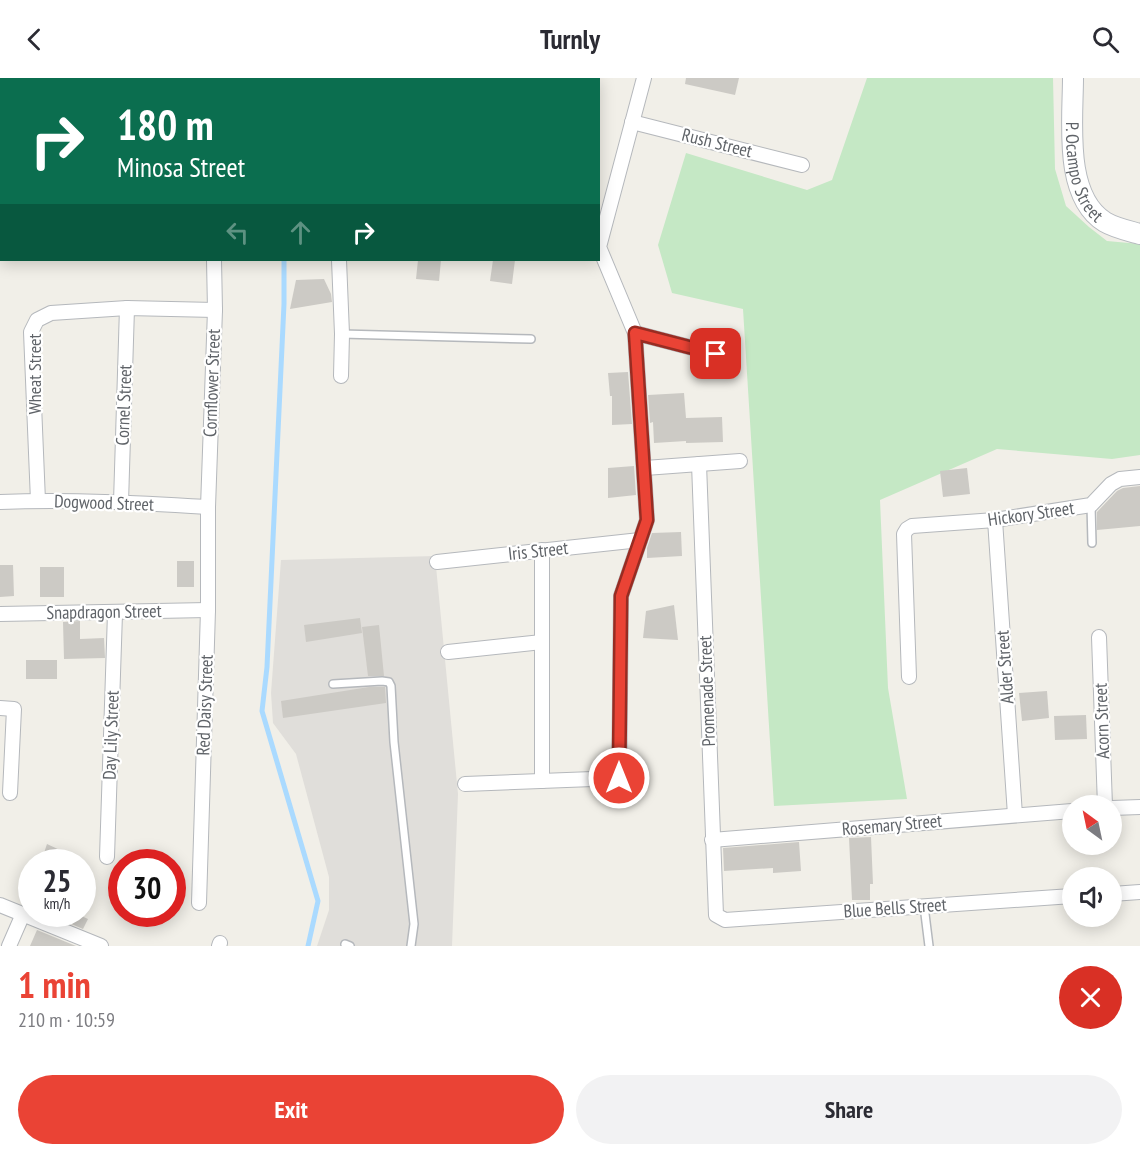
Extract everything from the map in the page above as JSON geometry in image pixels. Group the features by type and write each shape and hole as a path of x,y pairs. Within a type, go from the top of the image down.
{"street":[{"path":"600,243 644,78"},
{"name":"P. Ocampo Street","path":"1072,78 1073,163 1079,186 1089,207 1105,222 1140,234"},
{"name":"Rush Street","path":"632,122 802,165"},
{"path":"600,249 635,333 647,520 621,596 619,793"},
{"name":"Cornflower Street","path":"208,507 215,310 214,261"},
{"path":"339,261 341,376"},
{"name":"Wheat Street","path":"38,501 31,332 38,320 51,313 128,308 215,310"},
{"name":"Cornel Street","path":"121,502 128,308"},
{"path":"635,333 716,354"},
{"path":"645,468 740,461"},
{"name":"Promenade Street","path":"699,464 714,911 718,918"},
{"name":"Hickory Street","path":"909,677 904,534 907,529 912,526 995,520 1091,505 1111,484 1120,479 1140,477"},
{"name":"Dogwood Street","path":"0,502 121,502 208,507"},
{"name":"Red Daisy Street","path":"199,903 208,610 208,507"},
{"name":"Alder Street","path":"995,520 1015,815"},
{"name":"Iris Street","path":"437,562 640,540"},
{"path":"542,550 542,781"},
{"name":"Snapdragon Street","path":"0,614 208,610"},
{"name":"Day Lily Street","path":"107,857 115,613"},
{"name":"Acorn Street","path":"1099,637 1105,795"},
{"path":"448,652 542,642"},
{"path":"0,708 14,708 10,793"},
{"path":"465,784 619,778"},
{"path":"1122,808 1140,807"},
{"name":"Rosemary Street","path":"712,840 1062,812"},
{"path":"1122,893 1140,892"},
{"name":"Blue Bells Street","path":"718,918 725,920 1062,897"},
{"path":"0,905 18,912"},
{"path":"9,946 18,925"},
{"path":"50,927 83,943 101,946"}],"lane":[{"path":"342,334 531,339"},
{"path":"1091,505 1092,543"},
{"path":"333,684 382,681 388,682 391,686 394,742 414,924 411,946"},
{"path":"924,906 929,946"}],"shaded area":[{"path":"435,556 458,794 452,946 317,946 329,910 329,877 296,754 273,723 271,693 281,560"}],"green space":[{"path":"867,78 1053,78 1055,169 1066,206 1107,241 1140,244 1140,455 1112,459 997,449 880,500 888,688 907,799 774,806 743,309 672,293 658,245 686,153 807,190 832,180"}],"building":[{"path":"686,78 739,78 735,95 685,84"},
{"path":"418,261 441,261 439,281 416,279"},
{"path":"493,261 515,261 512,284 490,281"},
{"path":"324,279 332,302 290,309 296,280"},
{"path":"628,372 632,424 612,425 612,396 610,396 608,373"},
{"path":"684,393 686,418 722,417 723,442 654,443 648,395"},
{"path":"634,466 636,495 608,498 608,468"},
{"path":"967,468 970,494 943,497 940,471"},
{"path":"1140,486 1140,526 1097,530 1097,512 1117,491"},
{"path":"681,532 682,556 647,558 647,548 652,533"},
{"path":"177,561 194,561 194,587 177,587"},
{"path":"0,565 13,565 14,596 0,597"},
{"path":"40,567 64,567 64,597 40,597"},
{"path":"674,605 678,640 643,638 646,611"},
{"path":"360,618 362,633 306,642 304,625"},
{"path":"80,621 80,639 104,638 105,658 64,659 63,622"},
{"path":"379,625 384,676 368,676 362,627"},
{"path":"26,660 57,660 57,679 26,679"},
{"path":"369,687 385,687 386,703 283,718 281,701"},
{"path":"1047,691 1049,718 1022,721 1019,693"},
{"path":"1086,715 1087,739 1055,740 1054,716"},
{"path":"871,837 873,884 870,884 870,900 852,900 849,838"},
{"path":"799,842 801,871 773,873 773,868 724,871 723,848"},
{"path":"47,844 58,849 45,849"},
{"path":"37,930 76,946 30,946"}],"waterway":[{"path":"284,261 267,667 262,711 318,901 308,946"}],"route":[{"path":"619,778 621,596 647,520 635,333 716,354"}]}
